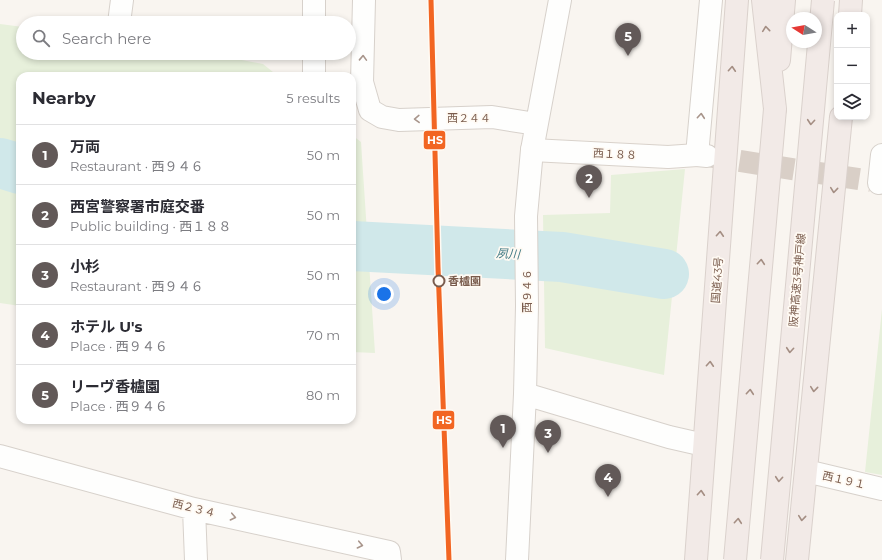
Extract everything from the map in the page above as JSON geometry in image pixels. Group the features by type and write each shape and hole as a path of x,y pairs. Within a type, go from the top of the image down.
{"highway":[{"name":"国道43号","path":"696,560 737,0"},
{"path":"763,0 774,109"},
{"path":"735,560 784,0"},
{"name":"阪神高速3号神戸線","path":"772,560 822,0"},
{"path":"814,98 831,0"},
{"path":"850,12 851,0"},
{"path":"797,560 841,120"}],"street":[{"path":"120,16 122,0"},
{"path":"314,0 314,16"},
{"name":"西２４４","path":"364,0 357,82 370,110 382,117 399,120 492,117 536,124"},
{"name":"西９４６","path":"518,560 525,394 527,306 526,216 536,124 560,0"},
{"name":"西１８８","path":"532,150 668,157 702,155 711,0"},
{"path":"314,60 314,72"},
{"path":"878,183 882,155"},
{"path":"525,394 669,438 704,445"},
{"name":"西２３４","path":"0,456 194,509 390,556"},
{"name":"西１９１","path":"806,471 882,489"},
{"path":"194,509 196,560"}],"green space":[{"path":"0,24 16,26 16,60 242,60 263,64 273,72 16,72 16,305 0,303"},
{"path":"356,138 361,142 375,353 356,352"},
{"path":"685,169 664,375 545,348 543,215 610,213 611,175"},
{"path":"882,309 882,475 865,472"}],"waterway":[{"name":"夙川","path":"0,163 16,168"},
{"name":"夙川","path":"356,246 562,257 664,274"}],"tunnel":[{"path":"707,156 871,181"}],"transit line":[{"name":"HS","path":"431,0 438,267 449,560"}],"place":[{"name":"リーヴ香櫨園","path":"628,56"},
{"name":"西宮警察署市庭交番","path":"589,198"},
{"name":"香櫨園","path":"439,281"},
{"name":"万両","path":"503,448"},
{"name":"小杉","path":"548,453"},
{"name":"ホテル U's","path":"608,497"}]}
